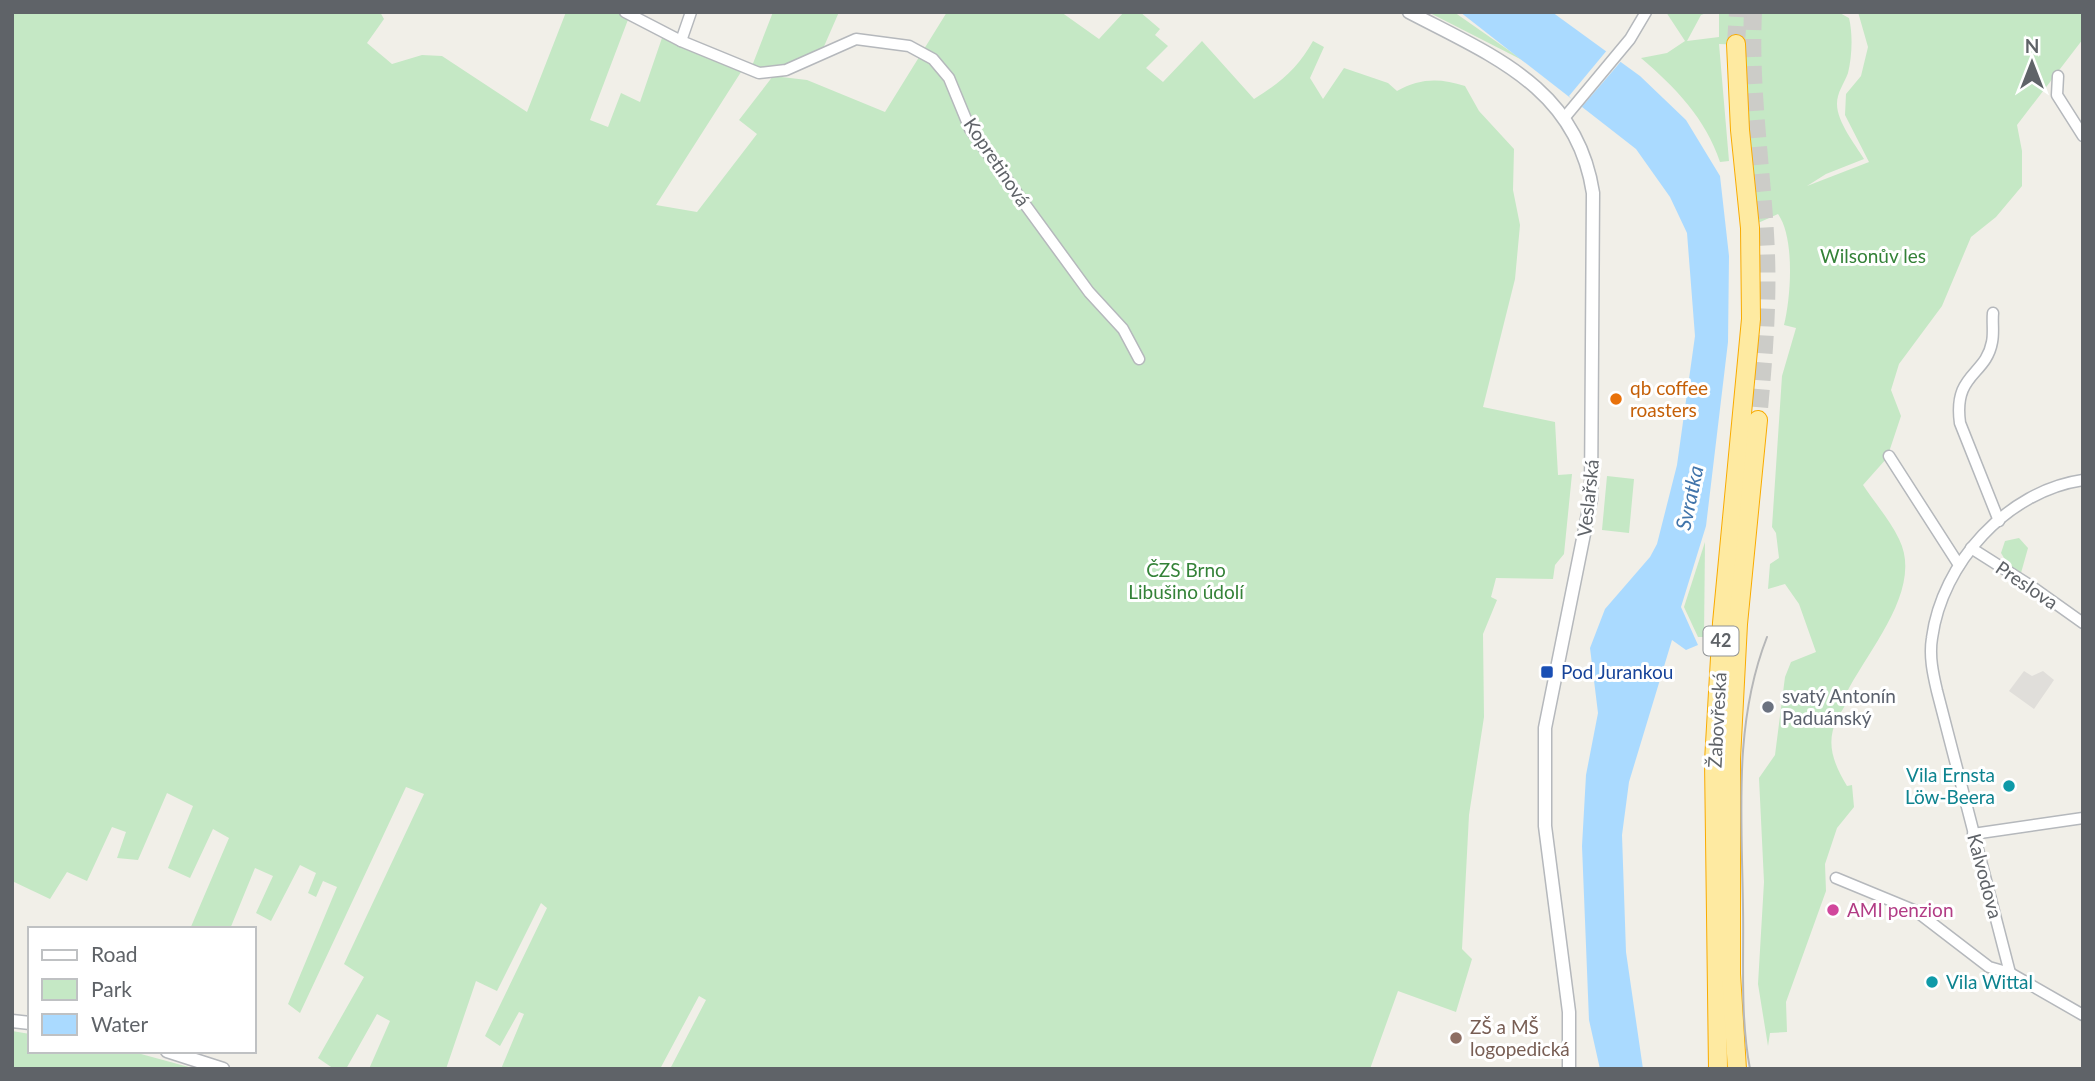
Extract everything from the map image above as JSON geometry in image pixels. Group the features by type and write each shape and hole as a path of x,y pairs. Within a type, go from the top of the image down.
{"highway":[{"name":"Žabovřeská","path":"1718,1069 1714,761 1722,622 1749,359 1752,288 1736,44"},
{"name":"Žabovřeská","path":"1737,1069 1731,974 1731,759 1738,624 1758,421"}],"street":[{"name":"Kopretinová","path":"625,12 681,41 759,74 786,70 856,39 909,46 933,59 948,78 970,129 1089,292 1123,329 1139,359"},
{"path":"681,41 691,12"},
{"name":"Veslařská","path":"1409,12 1495,56 1546,95 1565,117 1588,164 1594,207 1591,499 1545,728 1545,826 1569,1012 1569,1069"},
{"path":"1565,117 1618,53 1646,12"},
{"path":"2058,76 2057,95 2083,136"},
{"path":"1993,313 1992,344 1963,387 1958,410 1973,458 1999,521"},
{"path":"1888,456 1959,565"},
{"name":"Kalvodova","path":"2010,973 1931,665 1931,639 1937,612 1959,565 1971,548 1999,521 2050,487 2083,480"},
{"name":"Preslova","path":"1971,548 2031,586 2083,624"},
{"path":"1973,834 2083,818"},
{"path":"1836,878 1916,911 1989,967 2010,973 2083,1015"},
{"path":"173,1053 223,1069"}],"shaded area":[{"path":"2024,671 2032,676 2043,671 2054,680 2034,709 2009,691"}],"green space":[{"name":"ČZS Brno Libušino údolí","path":"12,12 380,12 384,19 367,43 392,64 422,55 442,56 527,112 566,12 620,12 629,17 590,120 608,127 621,93 640,102 663,35 726,61 741,72 656,205 697,212 757,134 739,120 773,76 807,80 885,112 947,12 1061,12 1099,39 1124,12 1140,12 1160,29 1155,35 1168,46 1146,68 1163,82 1202,41 1254,99 1288,74 1313,41 1324,47 1310,78 1323,99 1344,68 1388,83 1397,91 1430,81 1465,86 1479,111 1514,149 1513,190 1520,225 1515,279 1483,407 1555,422 1558,475 1572,474 1564,554 1555,565 1553,579 1496,578 1491,597 1497,600 1483,634 1484,717 1469,815 1462,949 1472,959 1456,1012 1398,991 1370,1069 670,1069 706,1000 699,996 660,1069 501,1069 524,1014 519,1012 500,1046 485,1036 547,908 541,903 497,991 476,981 446,1069 369,1069 390,1021 377,1014 346,1069 334,1069 318,1058 364,977 344,964 424,794 406,787 300,1013 288,1004 337,887 323,881 316,897 308,893 316,873 300,865 271,921 256,913 273,876 255,868 231,927 191,927 229,838 213,829 190,878 168,868 193,806 167,793 138,860 117,858 126,832 112,827 87,881 67,872 50,899 12,881"},
{"path":"773,12 839,12 822,51 779,68 752,66"},
{"path":"1428,12 1454,12 1524,61"},
{"name":"Wilsonův les","path":"1666,12 1709,12 1701,15 1687,41 1719,37 1719,12 1838,12 1849,18 1850,60 1837,104 1843,125 1864,159 1826,174 1807,186 1869,162 1845,115 1846,94 1861,76 1868,47 1858,12 2083,12 2083,39 2017,125 2022,151 2022,186 1996,217 1971,237 1942,306 1899,364 1891,390 1901,416 1887,458 1863,485 1899,539 1905,558 1904,578 1890,619 1846,694 1845,704 1833,728 1833,754 1847,786 1852,785 1854,807 1837,828 1825,864 1826,891 1786,1002 1787,1032 1770,1033 1768,1046 1758,984 1764,882 1759,778 1775,755 1785,677 1791,662 1816,652 1799,604 1785,584 1768,589 1770,564 1779,558 1776,533 1772,527 1782,376 1796,328 1784,325 1790,284 1789,252 1778,214 1758,223 1746,109 1746,45 1719,44 1729,161 1720,162 1698,118 1666,80 1641,58 1667,53 1685,41"},
{"path":"1607,476 1634,479 1629,533 1602,530"},
{"path":"2019,538 2028,548 2021,573 2009,566 2001,553 2005,541"},
{"path":"1705,542 1704,637 1698,637 1684,607"},
{"path":"12,1031 28,1034 28,1053 137,1053 196,1069 12,1069"}],"water":[{"name":"Svratka","path":"1460,12 1552,12 1640,76 1686,120 1720,176 1729,256 1728,342 1706,526 1681,607 1698,645 1686,650 1672,640 1629,782 1622,835 1626,952 1643,1069 1600,1069 1589,1020 1582,846 1586,775 1598,713 1590,648 1605,609 1650,557 1657,544 1677,465 1695,336 1687,233 1670,197 1636,149"}],"pier":[{"path":"1608,49 1623,59 1580,109 1569,96"}],"tunnel":[{"path":"1736,44 1738,12"},
{"path":"1753,12 1753,73 1766,275 1765,337 1758,420"}],"tram line":[{"path":"1750,1069 1744,1009 1742,771 1749,703 1767,637"}],"place":[{"name":"qb coffee roasters","path":"1616,399"},
{"name":"Pod Jurankou","path":"1547,672"},
{"name":"svatý Antonín Paduánský","path":"1768,707"},
{"name":"Vila Ernsta Löw-Beera","path":"2009,786"},
{"name":"AMI penzion","path":"1833,910"},
{"name":"Vila Wittal","path":"1932,982"},
{"name":"ZŠ a MŠ logopedická","path":"1456,1038"}]}
